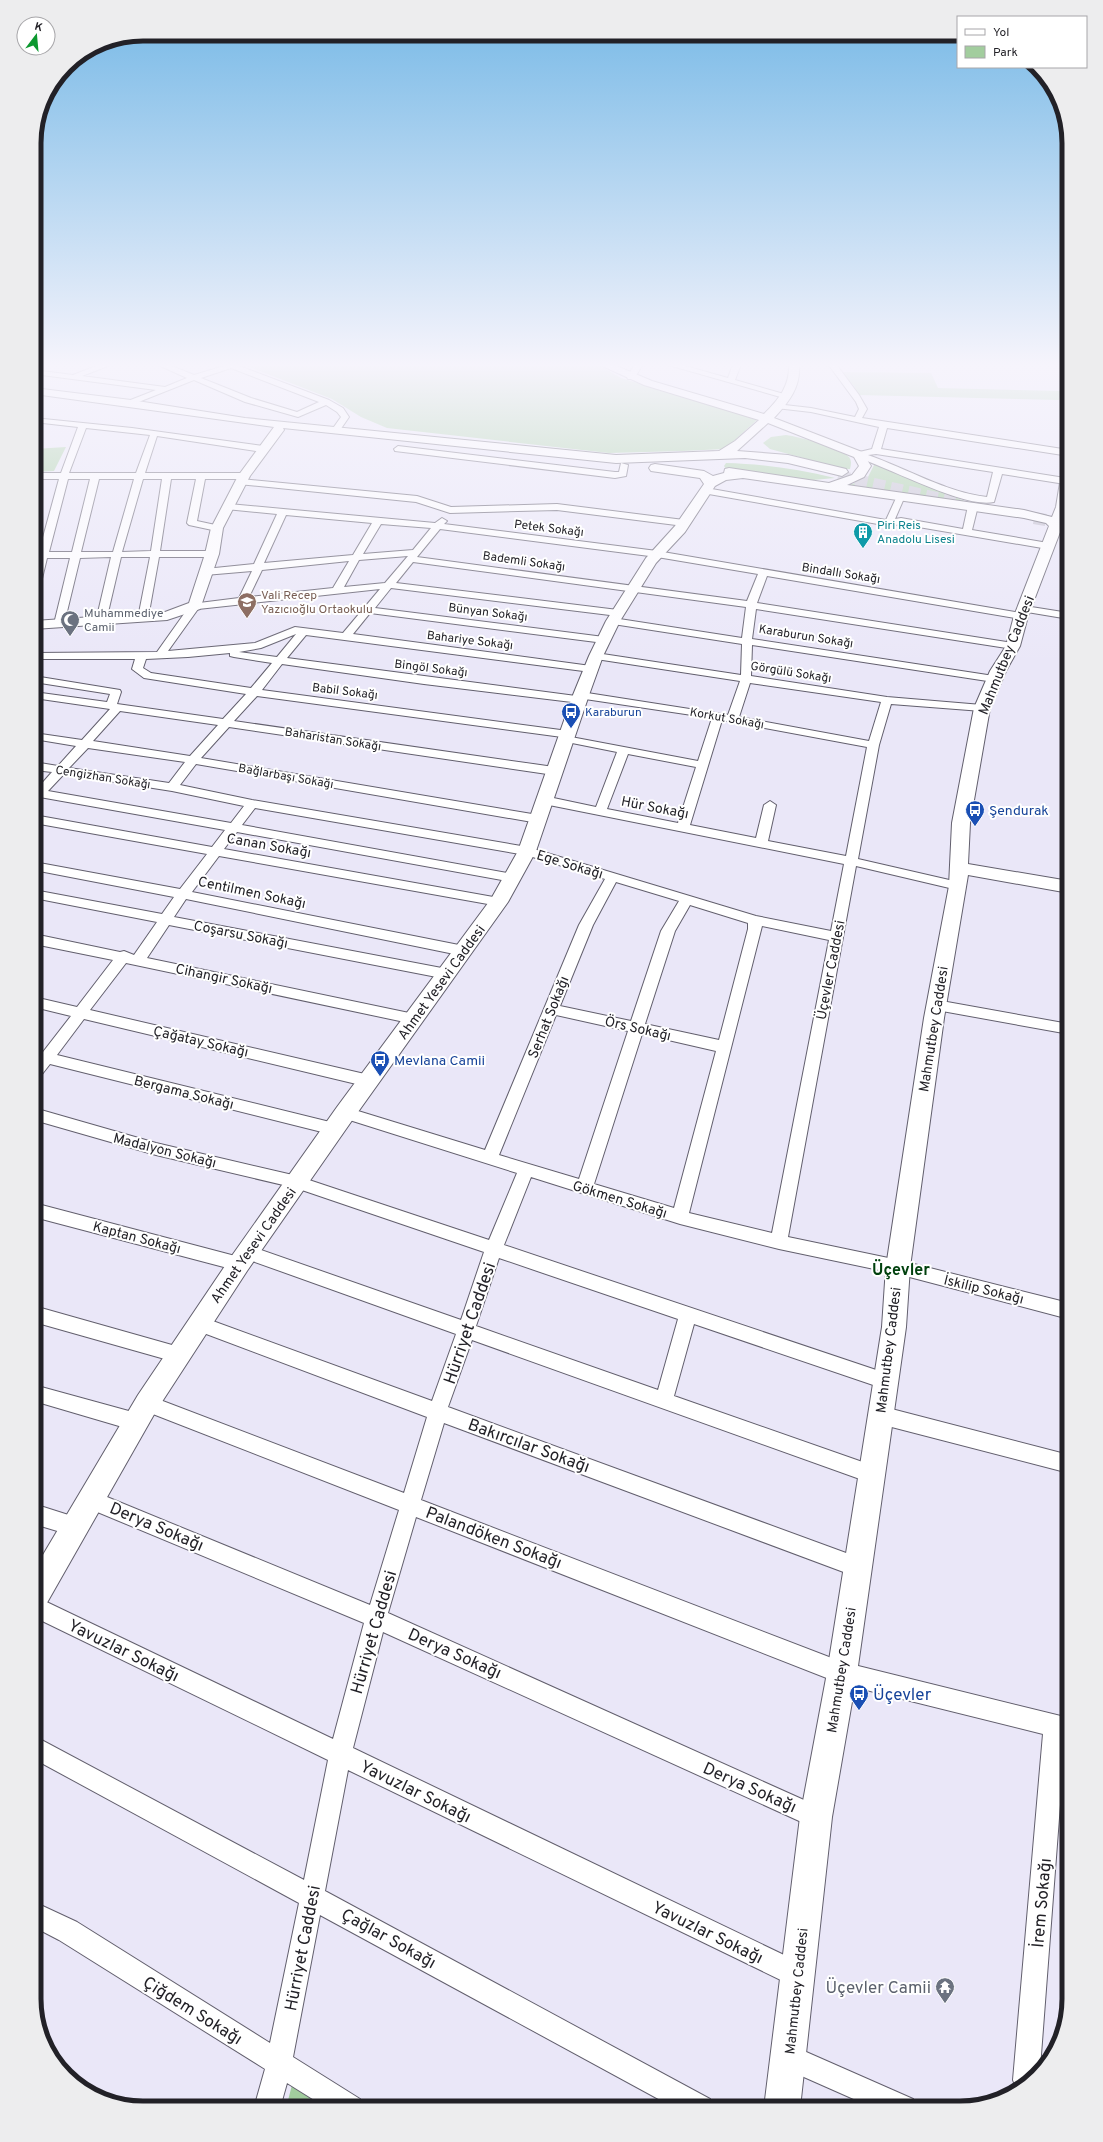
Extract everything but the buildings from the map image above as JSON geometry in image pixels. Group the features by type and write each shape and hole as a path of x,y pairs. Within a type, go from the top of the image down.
{"main road":[{"path":"41,625 167,616 195,606 204,572 212,554 217,528 230,507 243,479 253,464"},
{"path":"639,464 704,475 709,479 708,488"},
{"path":"710,464 710,467 717,471 743,474 837,478 858,477 863,472 865,466 864,464"},
{"path":"777,464 837,478"},
{"path":"794,464 901,496 1045,518 1054,523 1061,523"},
{"path":"708,488 716,479 743,474"},
{"name":"Ahmet Yesevi Caddesi","path":"41,1585 147,1402 243,1258 340,1121 499,902 527,851 580,697 597,655 615,617 657,554 684,523 708,488"},
{"name":"Mahmutbey Caddesi","path":"783,2101 816,1817 842,1673 894,1327 898,1267 936,1005 958,877 961,823 982,708 994,679 1013,646 1023,612 1061,523 1062,512"},
{"path":"958,877 1062,886"}],"street":[{"path":"41,549 68,464"},
{"path":"101,621 116,555 143,464"},
{"path":"523,464 615,475 622,474 625,464"},
{"path":"882,464 975,499 991,500 998,471"},
{"path":"955,464 1062,481"},
{"path":"41,476 201,476 243,479 417,499 450,510 557,507 684,523"},
{"path":"59,624 95,476"},
{"path":"143,618 155,555 167,476"},
{"path":"201,476 192,523 217,528"},
{"path":"708,488 889,523 901,520 967,532 1061,523"},
{"path":"889,523 901,496"},
{"path":"967,532 973,506"},
{"name":"Petek Sokağı","path":"230,507 438,526 657,554"},
{"path":"346,636 390,585 450,510"},
{"path":"243,600 284,512"},
{"path":"337,590 378,521"},
{"path":"41,555 212,554"},
{"name":"Bindallı Sokağı","path":"657,554 763,573 1023,612 1062,615"},
{"name":"Bademli Sokağı","path":"204,572 358,557 414,555 1013,646"},
{"path":"733,718 746,678 747,640 751,605 763,573"},
{"name":"Karaburun Sokağı","path":"195,606 390,585 615,617 747,640 994,679"},
{"path":"161,654 195,606"},
{"name":"Bünyan Sokağı","path":"369,610 597,655"},
{"name":"Bahariye Sokağı","path":"214,651 257,646 295,630 346,636 597,655"},
{"path":"172,787 193,760 254,692 303,632"},
{"path":"41,656 142,655 214,651"},
{"name":"Bingöl Sokağı","path":"214,651 280,661 580,697"},
{"name":"Babil Sokağı","path":"142,655 137,669 148,676 567,736 624,750 703,765"},
{"name":"Görgülü Sokağı","path":"597,655 887,700 982,708"},
{"path":"41,680 116,692 114,707 85,744 41,789"},
{"name":"Baharistan Sokağı","path":"41,696 227,722 379,747 554,771"},
{"name":"Korkut Sokağı","path":"580,697 733,718 873,746"},
{"name":"Üçevler Caddesi","path":"778,1242 873,746 887,700"},
{"path":"683,828 718,716"},
{"name":"Bağlarbaşı Sokağı","path":"41,737 541,809"},
{"path":"600,811 624,750"},
{"name":"Cengizhan Sokağı","path":"41,767 172,787 252,804"},
{"path":"41,794 512,878"},
{"path":"138,960 183,894 252,804"},
{"name":"Ege Sokağı","path":"252,804 527,851 755,920"},
{"path":"761,843 770,805"},
{"name":"Hür Sokağı","path":"541,809 600,811 851,861 958,877"},
{"name":"Canan Sokağı","path":"41,820 499,902"},
{"name":"Centilmen Sokağı","path":"41,867 183,894 464,951"},
{"name":"Serhat Sokağı","path":"490,1158 586,925 612,877"},
{"name":"Coşarsu Sokağı","path":"41,895 447,974"},
{"path":"584,1188 668,931 686,900"},
{"path":"680,1217 755,929 755,920 836,937"},
{"name":"Cihangir Sokağı","path":"41,940 124,956 414,1019"},
{"path":"41,1055 81,1012 124,956"},
{"name":"Çağatay Sokağı","path":"41,1003 369,1081"},
{"path":"936,1005 1062,1028"},
{"name":"Örs Sokağı","path":"552,1008 724,1047"},
{"name":"Bergama Sokağı","path":"41,1056 340,1121"},
{"name":"Madalyon Sokağı","path":"41,1116 156,1149 297,1182 885,1381"},
{"name":"Gökmen Sokağı","path":"340,1121 490,1158 680,1217 778,1242 898,1267"},
{"name":"Hürriyet Caddesi","path":"268,2101 279,2064 340,1755 376,1618 438,1411 465,1330 494,1249 526,1170"},
{"name":"Kaptan Sokağı","path":"41,1212 243,1258 465,1330 871,1474"},
{"name":"İskilip Sokağı","path":"898,1267 1062,1309"},
{"path":"664,1400 688,1314"},
{"path":"41,1316 179,1355"},
{"name":"Bakırcılar Sokağı","path":"199,1324 857,1567"},
{"path":"41,1395 136,1422"},
{"name":"Palandöken Sokağı","path":"147,1402 842,1673 1062,1727"},
{"path":"880,1415 1062,1462"},
{"name":"Derya Sokağı","path":"90,1499 376,1618 816,1817"},
{"path":"41,1516 74,1526"},
{"name":"Yavuzlar Sokağı","path":"41,1609 798,1975"},
{"name":"İrem Sokağı","path":"1026,2077 1062,1727"},
{"name":"Çağlar Sokağı","path":"41,1751 688,2101"},
{"name":"Çiğdem Sokağı","path":"41,1918 68,1931 340,2101"},
{"path":"788,2058 888,2101"}],"green space":[{"path":"41,464 58,464 54,471 41,472"},
{"path":"725,464 753,464 808,472 835,478 813,480 726,469 724,466"},
{"path":"825,464 851,464 850,469 844,469"},
{"path":"875,464 877,464 969,503 849,485 867,479"},
{"path":"292,2085 316,2101 288,2101"}],"tunnel":[{"path":"838,476 959,503"},
{"path":"1034,518 1062,523"}],"place":[{"name":"Piri Reis Anadolu Lisesi","path":"863,549"},
{"name":"Vali Recep Yazıcıoğlu Ortaokulu","path":"247,619"},
{"name":"Muhammediye Camii","path":"70,637"},
{"name":"Karaburun","path":"571,729"},
{"name":"Şendurak","path":"975,827"},
{"name":"Mevlana Camii","path":"380,1077"},
{"name":"Üçevler","path":"859,1711"},
{"name":"Üçevler Camii","path":"945,2004"}],"district":[{"name":"Üçevler","path":"901,1269"}]}
